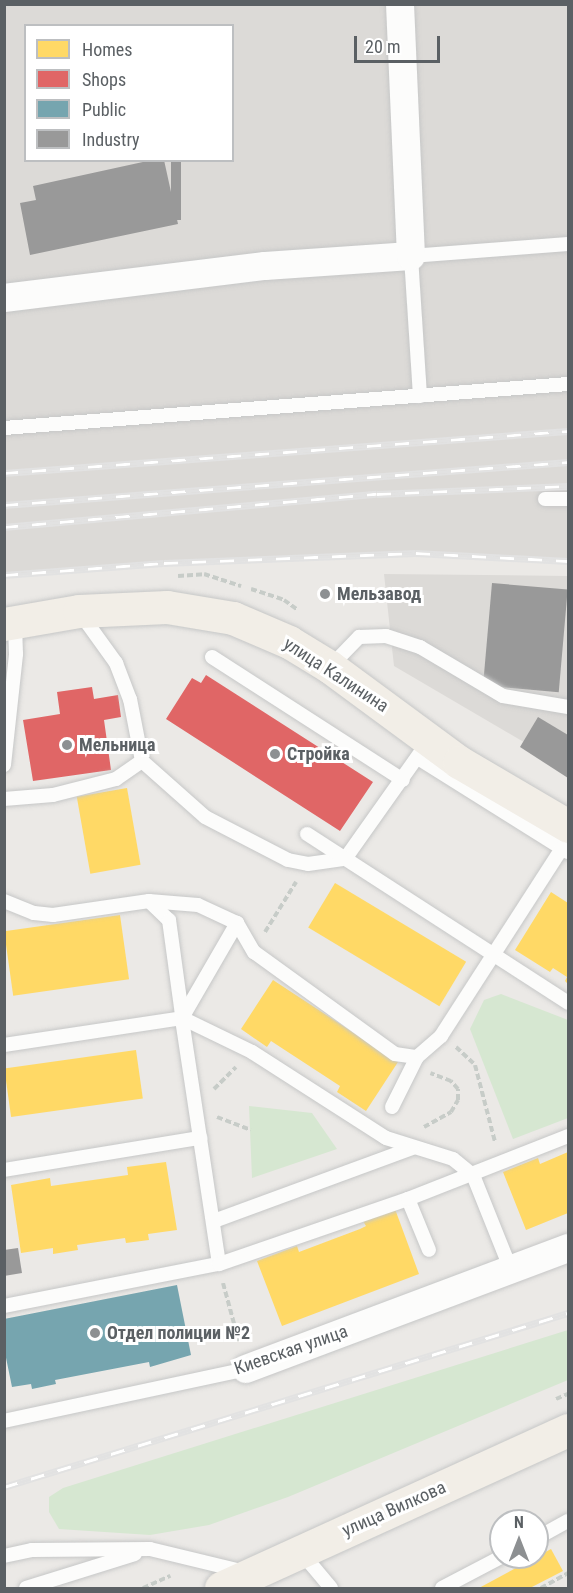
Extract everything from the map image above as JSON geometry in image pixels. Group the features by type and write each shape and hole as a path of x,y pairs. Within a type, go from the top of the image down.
{"main road":[{"name":"улица Калинина","path":"10,623 79,611 167,607 233,618 289,642 330,667 424,749 459,762 566,842"},
{"name":"улица Вилкова","path":"221,1588 568,1430"}],"street":[{"path":"4,298 266,266 411,256 400,4"},
{"name":"Киевская улица","path":"246,1369 568,1248"}],"lane":[{"path":"420,396 411,256 568,244"},
{"path":"4,428 568,384"},
{"path":"545,499 568,499"},
{"path":"79,611 97,641 116,663 130,699 142,761 205,817 280,857 308,864 345,859 424,749"},
{"path":"4,765 16,654 10,623"},
{"path":"330,667 359,637 386,636 420,647 503,696 554,707 568,707"},
{"path":"212,657 402,780"},
{"path":"554,707 568,715"},
{"path":"4,799 53,795 116,779 142,761"},
{"path":"307,834 568,1003"},
{"path":"392,1107 416,1062 441,1036 566,842"},
{"path":"4,901 34,913 53,915 149,901 198,905 237,923 254,952 395,1054 416,1062"},
{"path":"149,901 169,920 194,1109 214,1221 219,1264"},
{"path":"183,1018 237,923"},
{"path":"4,1045 183,1018 252,1052 386,1138 453,1159 473,1175 511,1270"},
{"path":"4,1306 219,1264 408,1199 568,1136"},
{"path":"4,1170 200,1138"},
{"path":"214,1221 412,1148"},
{"path":"408,1199 429,1250"},
{"name":"Киевская улица","path":"4,1420 246,1369"},
{"path":"549,1531 568,1521"},
{"path":"4,1556 32,1550 150,1549 251,1573"},
{"path":"26,1588 150,1549"},
{"path":"300,1551 331,1588"},
{"path":"442,1588 489,1563"}],"path":[{"path":"441,1036 475,1065 491,1119 498,1165"},
{"path":"251,1130 194,1109 252,1052"},
{"path":"386,1138 426,1126 451,1112 458,1100 458,1089 451,1081 416,1062"},
{"path":"219,1264 246,1369"},
{"path":"541,1588 568,1573"}],"shaded area":[{"path":"5,5 568,5 568,561 416,553 164,563 5,575"},
{"path":"384,574 568,576 568,768 394,666"}],"green space":[{"path":"501,994 568,1020 568,1118 513,1139 470,1029 484,1000"},
{"path":"249,1106 312,1113 337,1149 252,1178"},
{"path":"568,1330 568,1380 288,1497 209,1525 150,1535 59,1529 49,1512 49,1497 63,1488"}],"building: Homes":[{"path":"127,788 141,865 90,874 77,797"},
{"path":"335,883 466,962 439,1006 308,928"},
{"path":"551,892 568,903 568,984 565,981 567,977 553,968 550,972 515,950"},
{"path":"120,915 129,979 13,996 4,931"},
{"path":"273,980 398,1062 366,1111 337,1092 340,1086 271,1041 267,1047 241,1029"},
{"path":"136,1050 143,1099 11,1117 4,1069"},
{"path":"568,1152 568,1213 526,1230 503,1172 538,1158 540,1164"},
{"path":"166,1162 177,1230 148,1234 149,1240 126,1243 125,1238 77,1245 78,1250 53,1254 53,1248 21,1253 11,1185 50,1178 51,1186 128,1175 127,1167"},
{"path":"395,1209 419,1274 282,1326 257,1261 297,1246 299,1252 360,1229 366,1226 363,1221"},
{"path":"551,1549 563,1571 530,1588 479,1588 514,1569 549,1569 549,1550"}],"building: Shops":[{"name":"Стройка","path":"206,675 373,782 340,831 166,719 192,678 201,683"},
{"name":"Мельница","path":"92,687 94,699 118,695 121,717 104,720 111,770 33,781 23,720 60,714 57,692"}],"building: Public":[{"name":"Отдел полиции №2","path":"177,1285 191,1355 150,1367 149,1362 55,1380 56,1384 32,1389 31,1384 12,1387 4,1348 4,1319"}],"building: Industry":[{"path":"143,162 164,162 178,224 30,255 20,203 36,200 33,186"},
{"path":"171,162 181,162 181,220 171,220"},
{"path":"492,583 568,590 559,692 483,686"},
{"path":"538,717 568,735 568,778 520,747"},
{"path":"18,1248 22,1273 4,1276 4,1250"}],"railway":[{"path":"4,473 568,431"},
{"path":"4,505 568,462"},
{"path":"4,527 377,494 568,486"},
{"path":"4,575 164,563 416,553 568,561"},
{"path":"4,1487 568,1313"}],"place":[{"name":"Мельзавод","path":"325,594"},
{"name":"Мельница","path":"67,745"},
{"name":"Стройка","path":"275,754"},
{"name":"Отдел полиции №2","path":"95,1333"}]}
